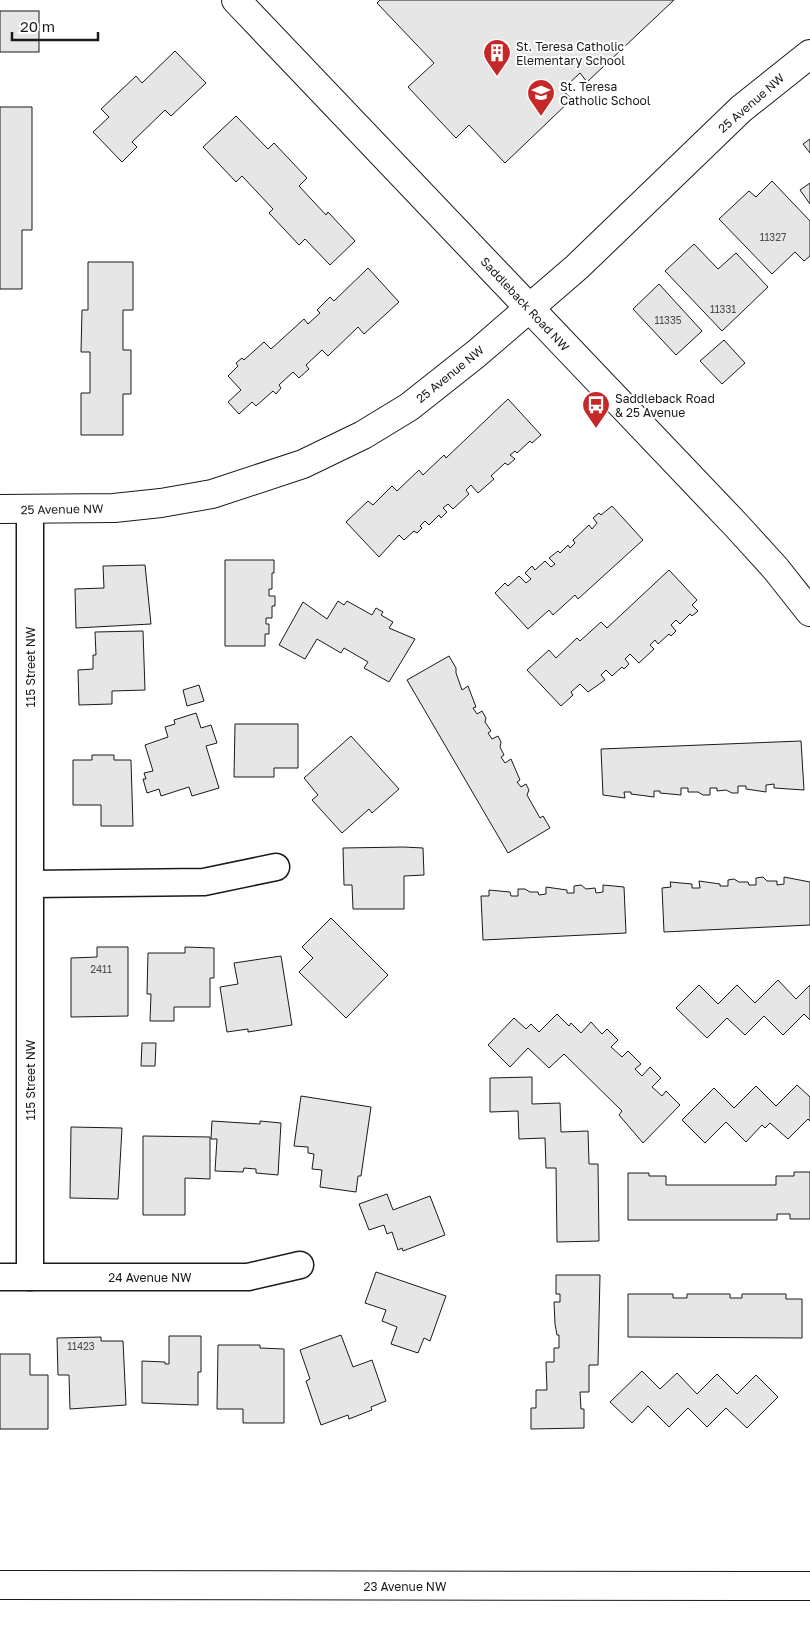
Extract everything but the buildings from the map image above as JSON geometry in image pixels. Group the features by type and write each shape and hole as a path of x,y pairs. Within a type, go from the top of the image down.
{"street":[{"name":"Saddleback Road NW","path":"236,0 760,551 810,612"},
{"name":"25 Avenue NW","path":"0,509 114,508 162,503 212,494 303,464 363,435 409,407 476,354 577,267 741,110 810,54"},
{"name":"115 Street NW","path":"30,510 30,1277"},
{"path":"30,884 204,882 276,867"},
{"name":"24 Avenue NW","path":"0,1277 248,1277 300,1265"},
{"name":"23 Avenue NW","path":"0,1585 810,1586"}],"place":[{"name":"St. Teresa Catholic Elementary School","path":"497,77"},
{"name":"St. Teresa Catholic School","path":"541,117"},
{"name":"Saddleback Road & 25 Avenue","path":"596,429"}]}
